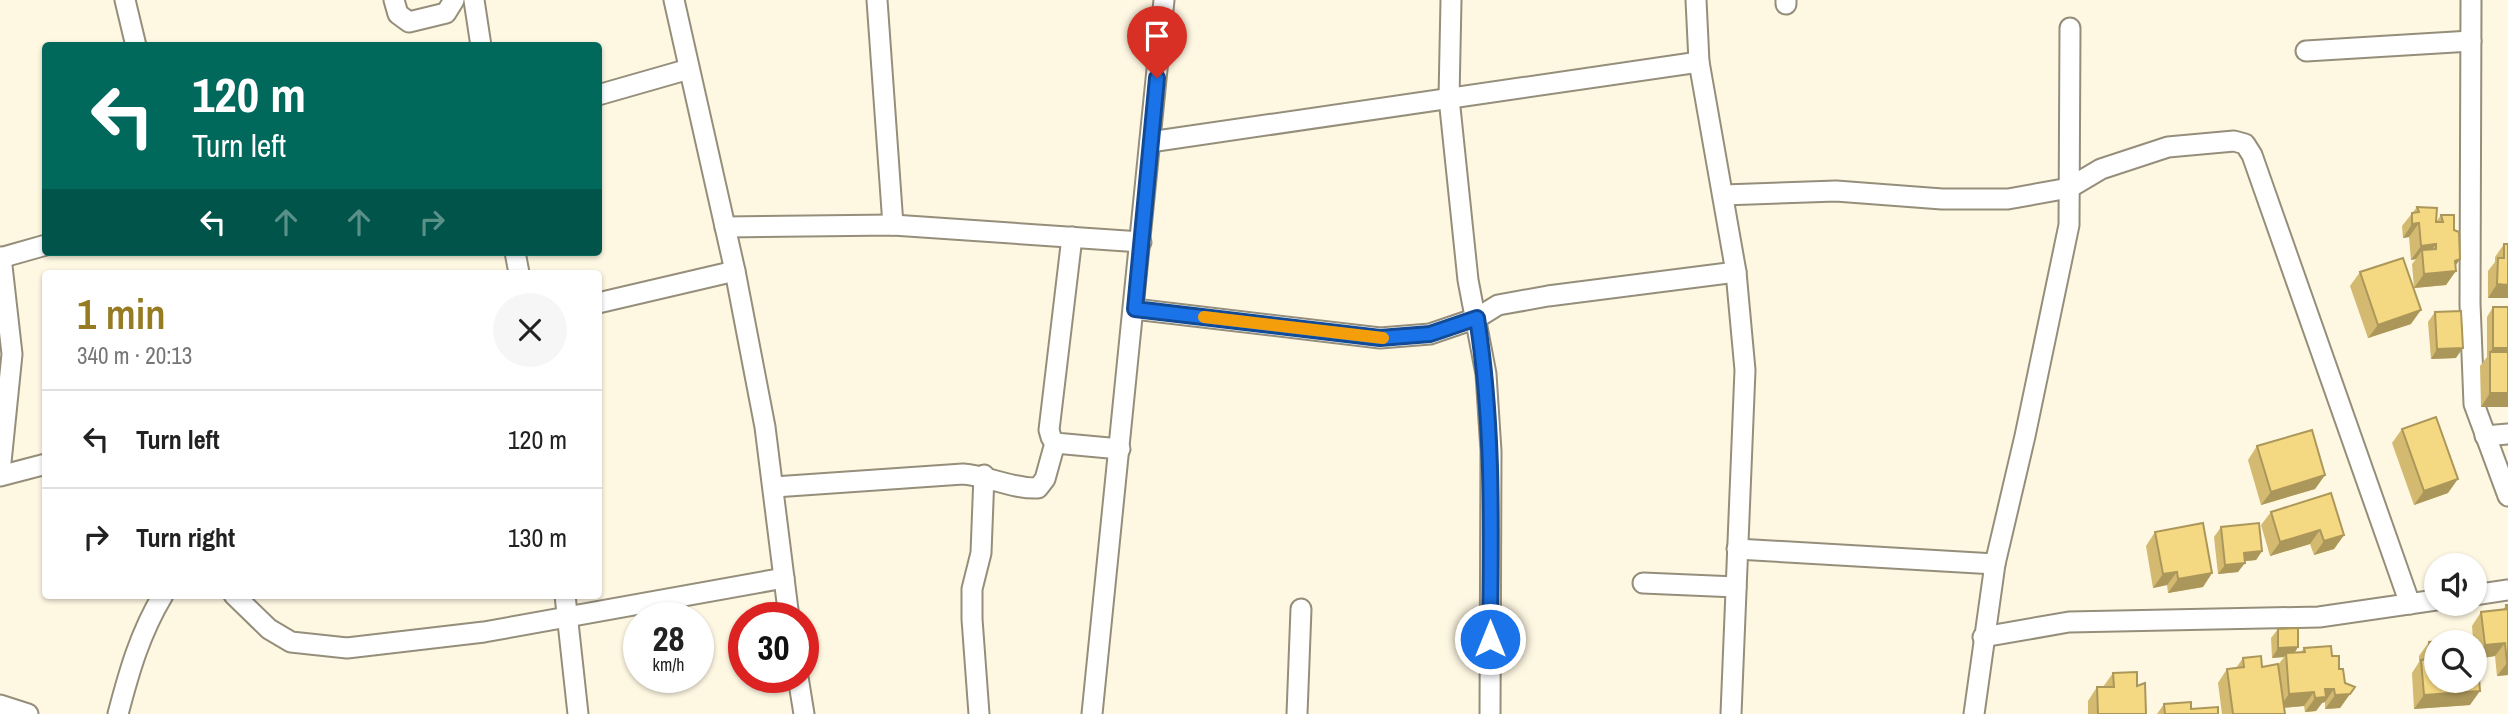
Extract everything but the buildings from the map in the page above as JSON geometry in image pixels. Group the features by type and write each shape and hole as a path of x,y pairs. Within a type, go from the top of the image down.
{"street":[{"path":"125,0 135,42"},
{"path":"394,0 398,14 409,22 446,13 454,0"},
{"path":"474,0 480,42"},
{"path":"674,0 735,271 765,426 787,602"},
{"path":"877,0 893,225"},
{"path":"1092,714 1135,309 1164,0"},
{"path":"1451,0 1449,98 1468,280 1486,374 1491,451 1490,714"},
{"path":"1696,0 1699,62 1736,272 1745,370 1731,714"},
{"path":"2472,0 2470,304 2474,404 2508,496"},
{"path":"1974,714 1995,564 2069,225 2070,28"},
{"path":"2306,51 2472,41"},
{"path":"1150,142 1699,62"},
{"path":"602,94 690,69"},
{"path":"1723,195 1836,191 1942,199 2008,199 2069,188 2101,169 2168,147 2234,141 2245,144 2252,155 2410,604"},
{"path":"725,227 893,225 1141,242"},
{"path":"1072,237 1049,429 1051,438 1055,443 1120,449"},
{"path":"42,246 1,257 12,354 0,474 42,465"},
{"path":"602,302 735,271"},
{"path":"1135,309 1380,338 1430,334 1477,318 1499,305 1548,296 1736,272"},
{"path":"2485,436 2508,434"},
{"path":"774,486 963,474 984,475 1023,488 1038,488 1045,479 1055,443"},
{"path":"979,714 972,589 981,553 984,475"},
{"path":"1737,549 1995,564"},
{"path":"238,599 269,629 291,642 317,647 347,648 484,632 784,578"},
{"path":"1643,583 1736,587"},
{"path":"2487,593 2508,590"},
{"path":"118,714 133,656 161,599"},
{"path":"566,599 578,714"},
{"path":"1983,637 2069,622 2319,617 2424,602"},
{"path":"1297,714 1301,609"},
{"path":"801,693 804,714"},
{"path":"0,705 28,714"}],"slow traffic":[{"path":"1204,317 1383,338"}],"route":[{"path":"1157,78 1135,309 1380,338 1430,334 1477,318 1486,374 1491,451 1490,639"}]}
